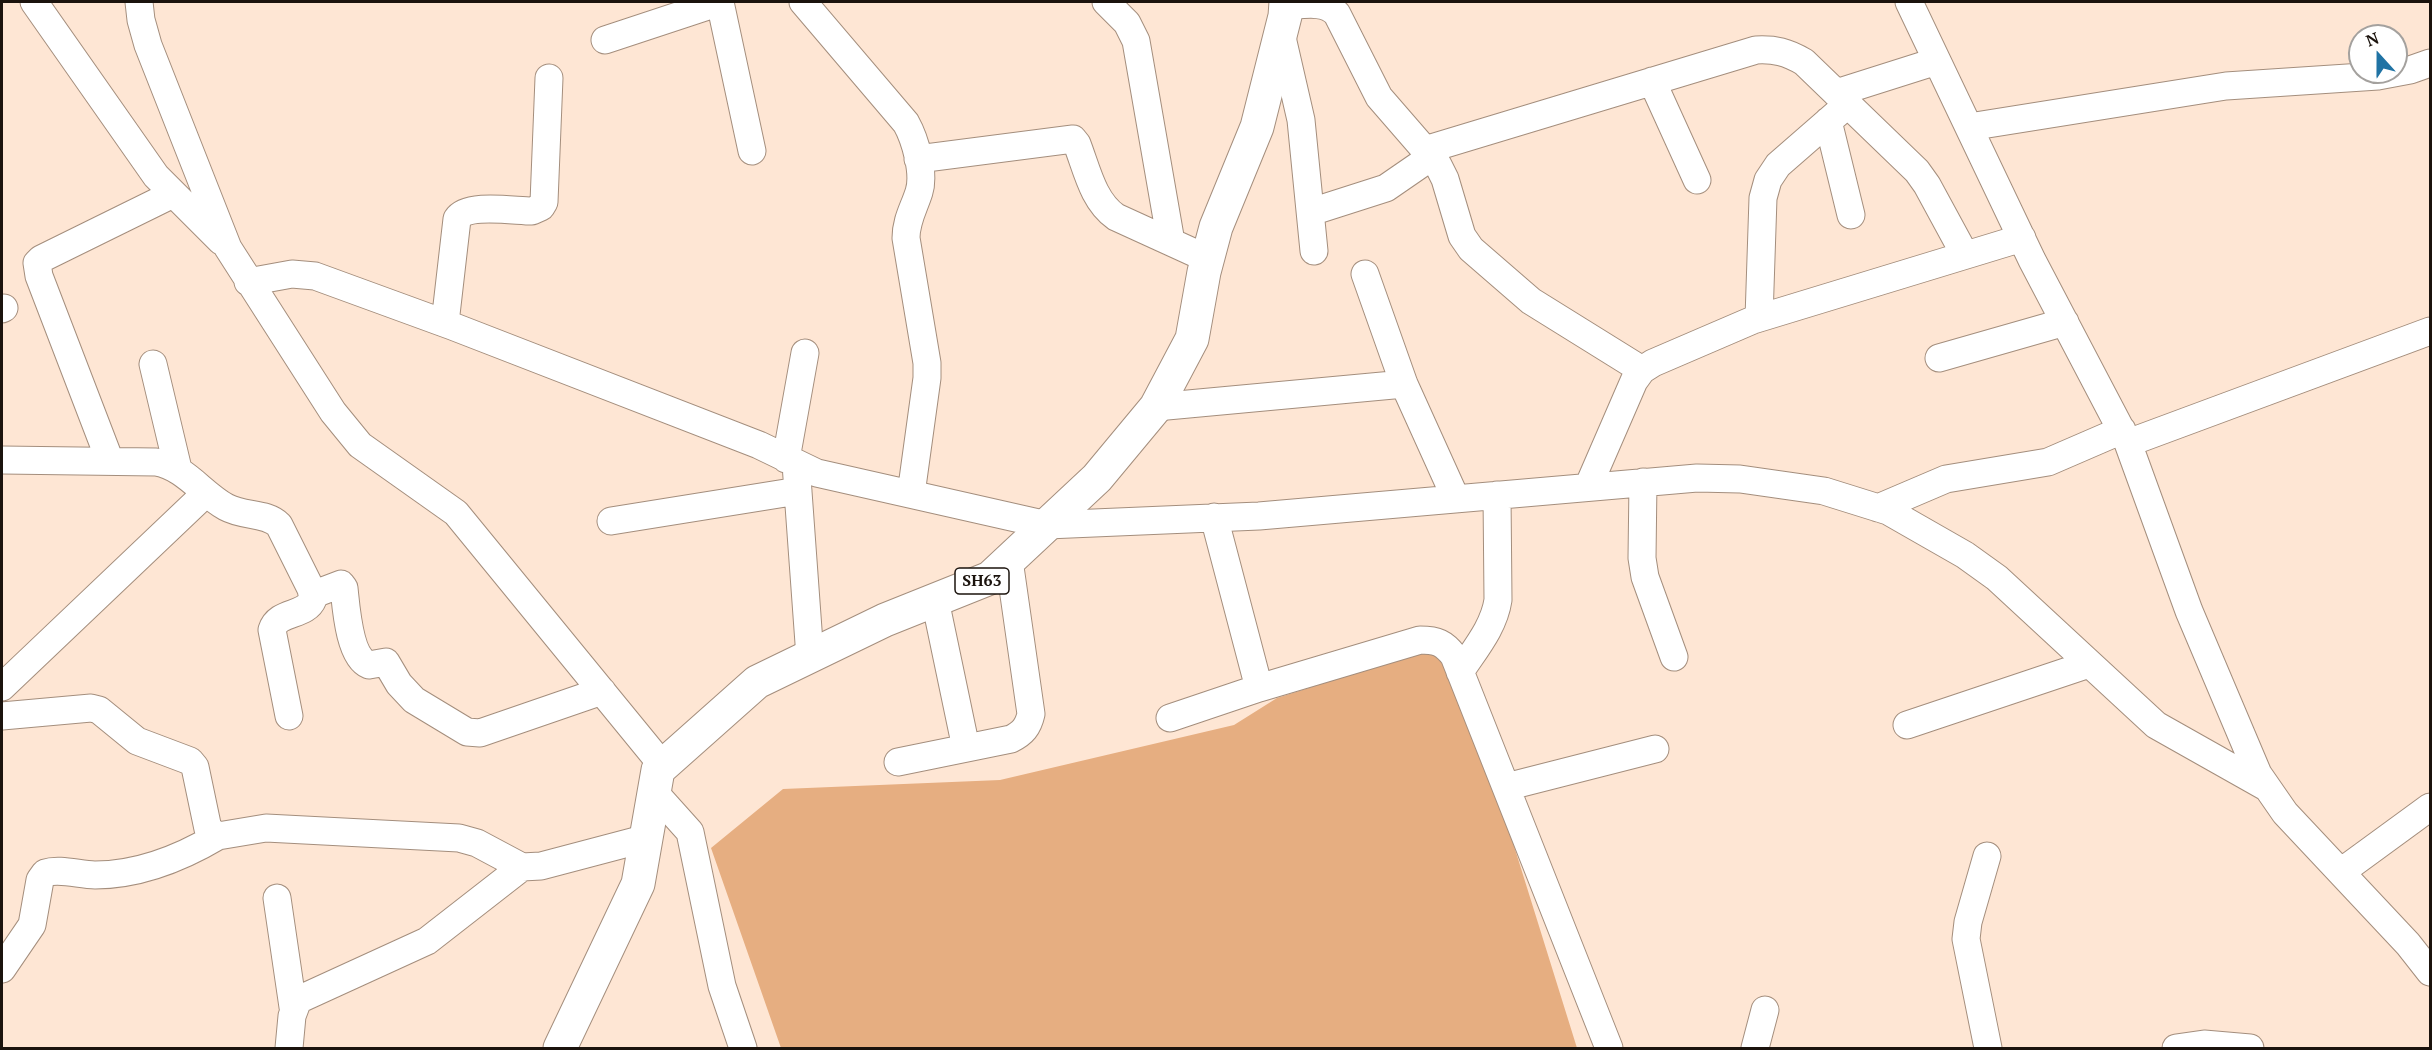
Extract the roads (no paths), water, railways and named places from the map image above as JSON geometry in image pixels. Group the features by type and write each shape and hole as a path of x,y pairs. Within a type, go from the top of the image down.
{"main road":[{"name":"SH63","path":"659,779 757,682 885,620 990,578 1097,477 1156,407 1192,339 1216,227 1257,127 1284,13"},
{"path":"560,1048 638,884 659,779"}],"street":[{"path":"34,2 156,176 228,248"},
{"path":"139,2 148,45 228,248 248,282 345,428 360,445 456,513 602,691 690,832 722,986 743,1048"},
{"path":"605,40 715,2"},
{"path":"720,2 752,151"},
{"path":"803,2 906,123 916,142 920,186 908,219 906,238 927,363 927,378 911,494"},
{"path":"1106,2 1127,23 1136,41 1171,242"},
{"path":"1909,2 2022,238 2125,436 2189,611 2258,774 2285,813 2408,944 2430,972"},
{"path":"1314,251 1301,120 1284,13 1323,4 1331,7 1337,14 1379,97 1428,154 1445,179 1457,225 1470,249 1531,301 1642,370"},
{"path":"1311,212 1375,192 1428,154 1652,81 1756,50 1773,49 1789,53 1804,62 1837,106 1917,171 1965,255"},
{"path":"1759,318 1763,198 1768,180 1778,165 1837,106 1937,61"},
{"path":"1969,127 2226,86 2378,76 2410,70 2430,63"},
{"path":"445,323 457,219 460,214 472,209 532,211 541,207 544,202 549,78"},
{"path":"1652,81 1697,180"},
{"path":"1837,106 1851,215"},
{"path":"918,159 1073,140 1077,144 1098,200 1105,210 1116,218 1208,258"},
{"path":"110,461 39,276 37,263 173,194"},
{"path":"1587,487 1634,381 1642,370 1653,363 1759,318 2022,238"},
{"path":"248,282 292,274 315,276 445,323 759,445 817,473 1047,525 1259,516 1697,478 1740,480 1824,491 1888,511 1980,566 2156,725 2266,787"},
{"path":"1365,274 1404,384 1456,499"},
{"path":"1939,358 2065,322"},
{"path":"1878,508 1946,479 2048,462 2430,331"},
{"path":"805,353 791,461 798,491 810,657"},
{"path":"153,364 178,469"},
{"path":"1156,407 1404,384"},
{"path":"2,460 169,464 235,512 273,519 279,525 312,595 311,604 279,618 272,630 289,716"},
{"path":"1643,482 1642,558 1645,578 1674,657"},
{"path":"610,521 798,491"},
{"path":"2,687 206,493"},
{"path":"1460,672 1490,627 1496,613 1498,600 1497,495"},
{"path":"1214,518 1259,688"},
{"path":"898,762 1011,739 1022,733 1029,724 1031,714 1009,560"},
{"path":"312,595 340,584 344,588 348,624 359,657 369,664 386,662 407,695 467,732 480,733 602,691"},
{"path":"934,600 966,748"},
{"path":"1170,717 1420,640 1435,640 1446,646 1454,656 1609,1048"},
{"path":"1907,725 2089,664"},
{"path":"2,716 92,708 99,710 137,741 190,761 195,767 208,830 218,836"},
{"path":"1506,787 1655,749"},
{"path":"2341,872 2430,807"},
{"path":"2,969 32,925 40,880 45,873 98,875 130,872 152,867 191,852 218,836 266,828 459,838 477,843 522,867 540,866 646,838"},
{"path":"1987,856 1968,922 1966,939 1988,1048"},
{"path":"293,1007 305,996 427,941 522,867"},
{"path":"277,898 293,1007 289,1048"},
{"path":"1755,1048 1765,1010"},
{"path":"2176,1048 2204,1044 2250,1048"}]}
